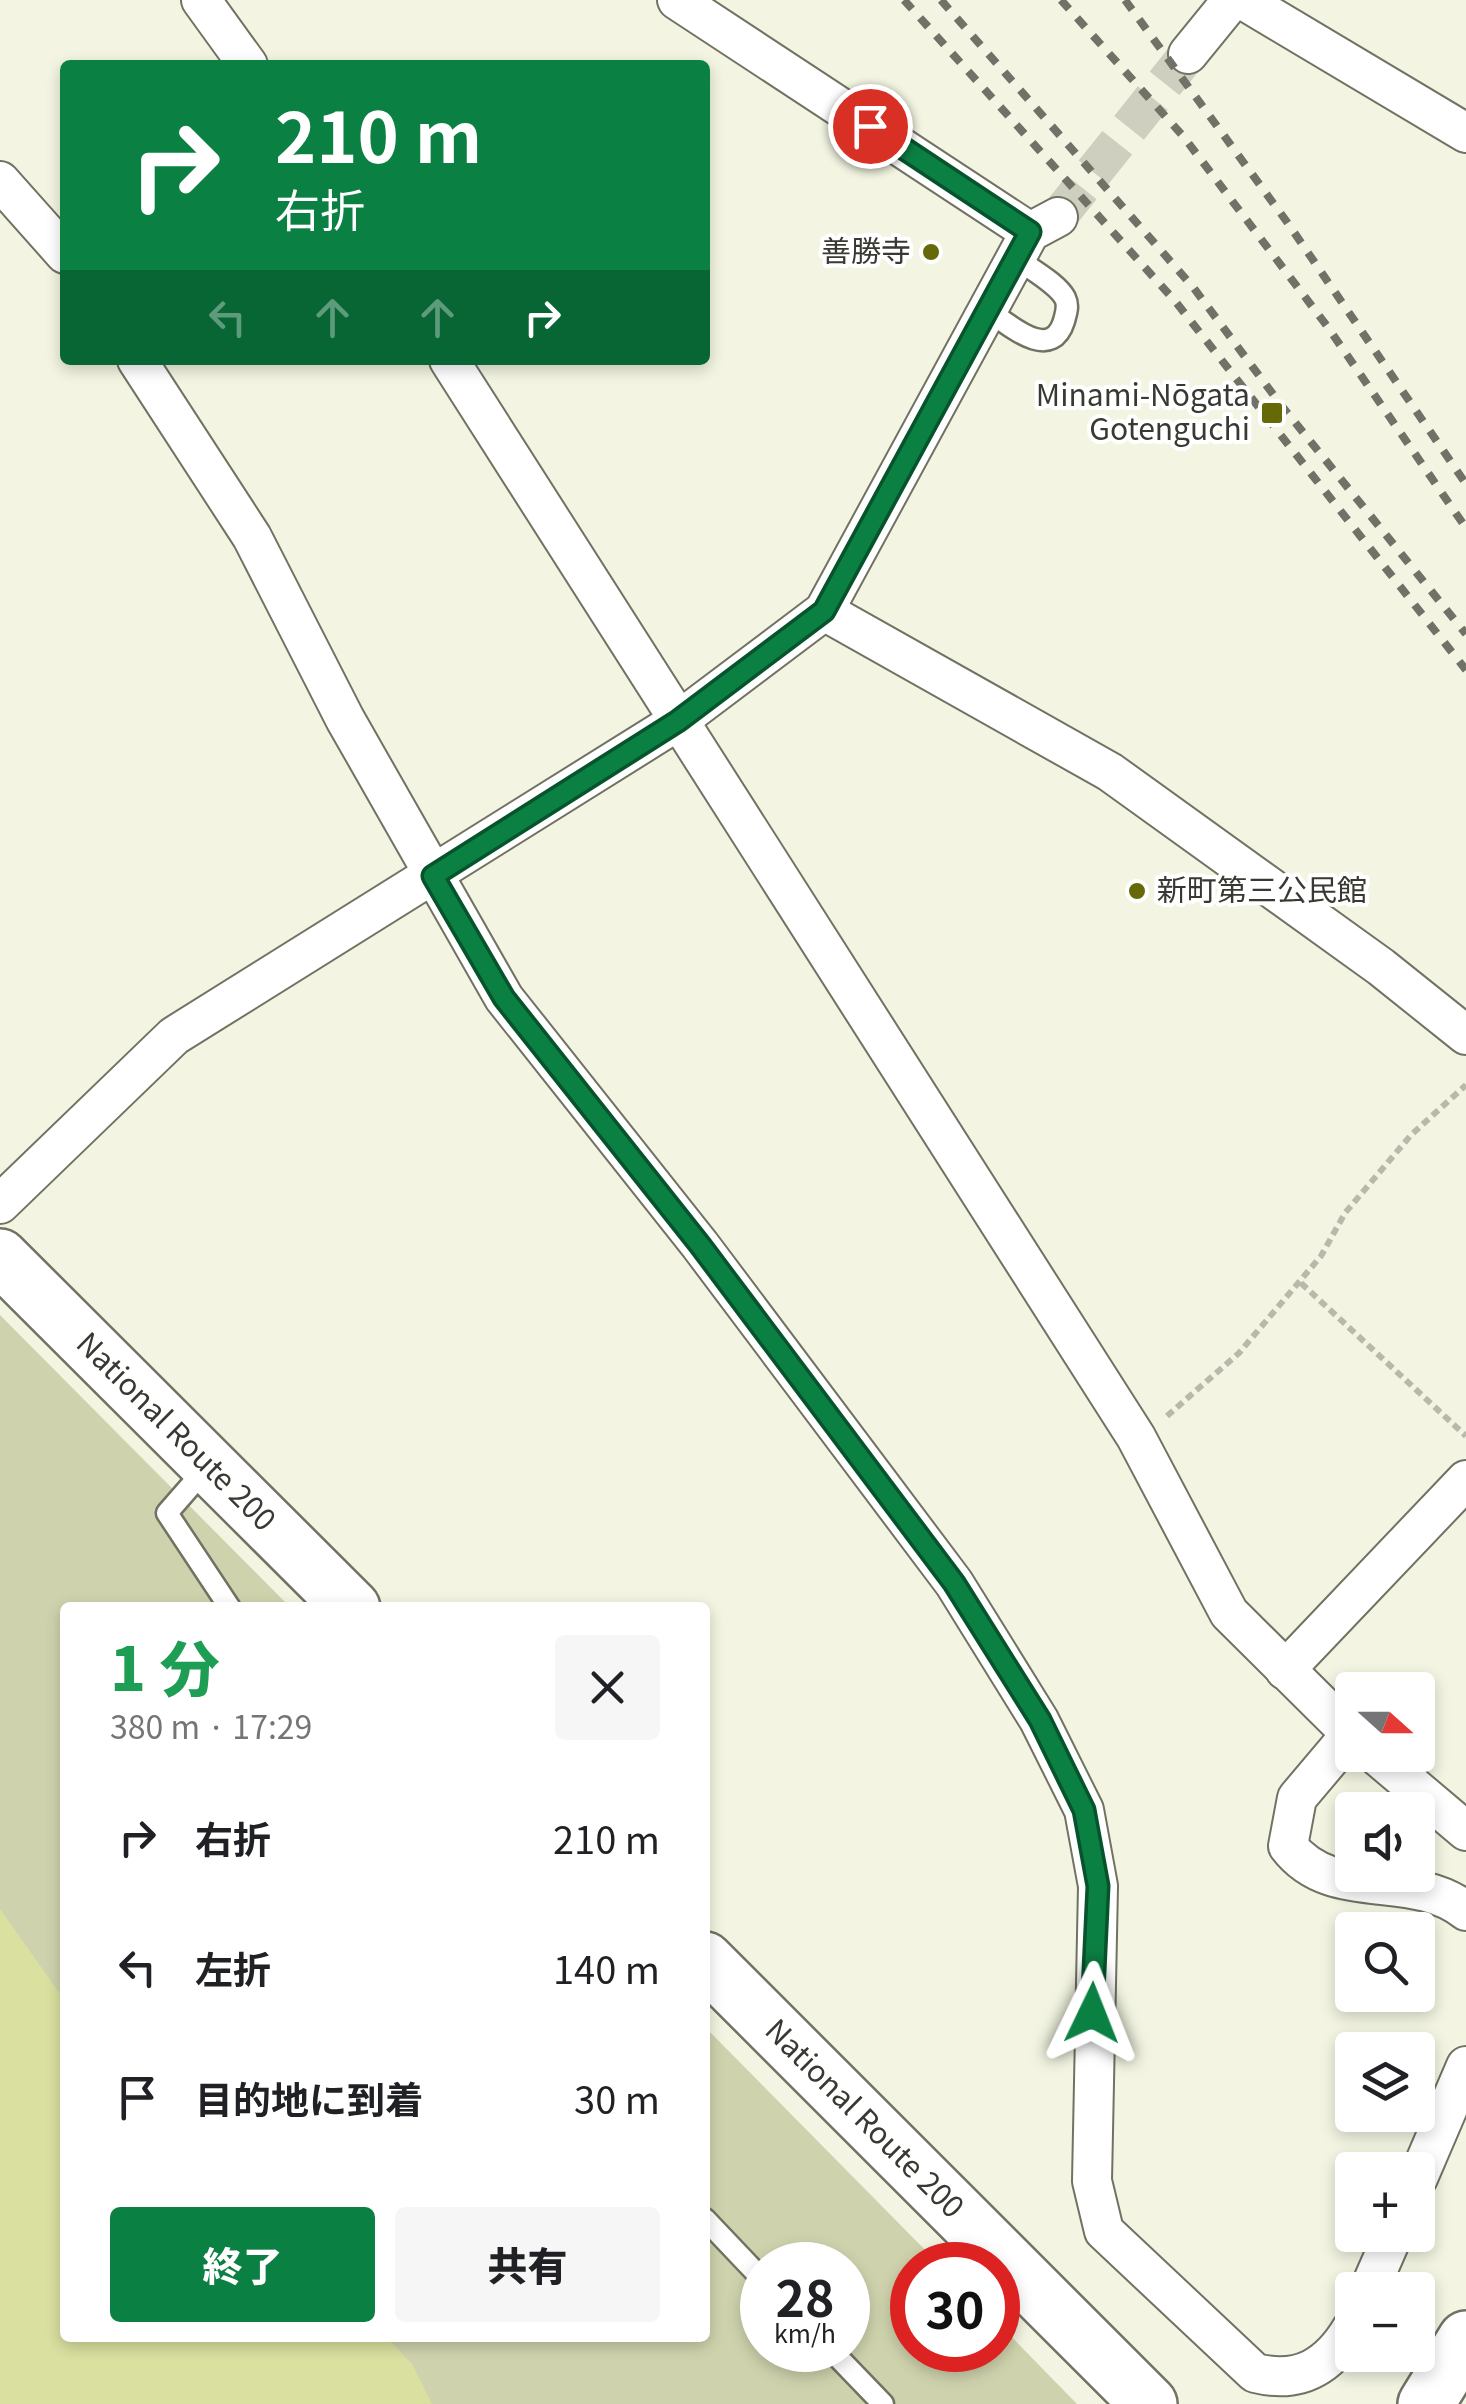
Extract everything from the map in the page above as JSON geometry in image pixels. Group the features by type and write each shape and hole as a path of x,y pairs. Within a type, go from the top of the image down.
{"main road":[{"name":"National Route 200","path":"0,1257 346,1602"},
{"name":"National Route 200","path":"710,1965 1149,2404"},
{"path":"1426,2404 1466,2339"}],"street":[{"path":"202,0 244,60"},
{"path":"0,1204 174,1036 678,721 824,611 988,310 1035,236 677,0"},
{"path":"1188,54 1232,0"},
{"path":"1243,0 1466,133"},
{"path":"0,181 60,248"},
{"path":"140,365 252,537 345,719 504,998 700,1245 954,1583 1040,1720 1084,1810 1098,1886 1092,2181 1104,2230 1255,2373 1282,2380 1307,2374 1335,2355"},
{"path":"452,365 1136,1436 1229,1613 1335,1717"},
{"path":"824,611 1110,772 1381,967 1466,1035"},
{"path":"1285,1670 1466,1480"},
{"path":"1335,1764 1298,1798 1288,1846 1304,1867 1333,1879 1424,1890 1466,1911"},
{"path":"1397,1772 1466,1831"},
{"path":"1429,2152 1466,2066"}],"lane":[{"path":"988,310 1035,341 1048,340 1061,330 1068,308 1035,236"},
{"path":"209,1465 167,1513 226,1602"},
{"path":"710,2224 740,2256"},
{"path":"852,2372 883,2404"}],"path":[{"path":"1136,1436 1180,1408 1239,1353 1301,1283 1344,1214 1411,1136 1466,1085"},
{"path":"1301,1283 1466,1436"}],"shaded area":[{"path":"0,1315 285,1602 60,1602 60,2342 710,2342 710,2032 917,2242 890,2242 890,2372 1020,2372 1020,2346 1077,2404 0,2404"},
{"path":"0,1909 60,1994 60,2342 391,2342 412,2364 432,2404 0,2404"}],"tunnel":[{"path":"1058,217 1188,54"}],"railway":[{"path":"904,0 1175,301 1466,670"},
{"path":"941,0 1193,287 1281,405 1466,634"},
{"path":"1061,0 1183,136 1327,326 1466,528"},
{"path":"1125,0 1287,222 1466,484"}],"place":[{"name":"善勝寺","path":"931,252"},
{"name":"Minami-Nōgata Gotenguchi","path":"1272,413"},
{"name":"新町第三公民館","path":"1137,891"}],"route":[{"path":"870,126 1030,232 824,611 678,721 433,876 504,998 700,1245 954,1583 1040,1720 1084,1810 1098,1886 1092,2013"}]}
